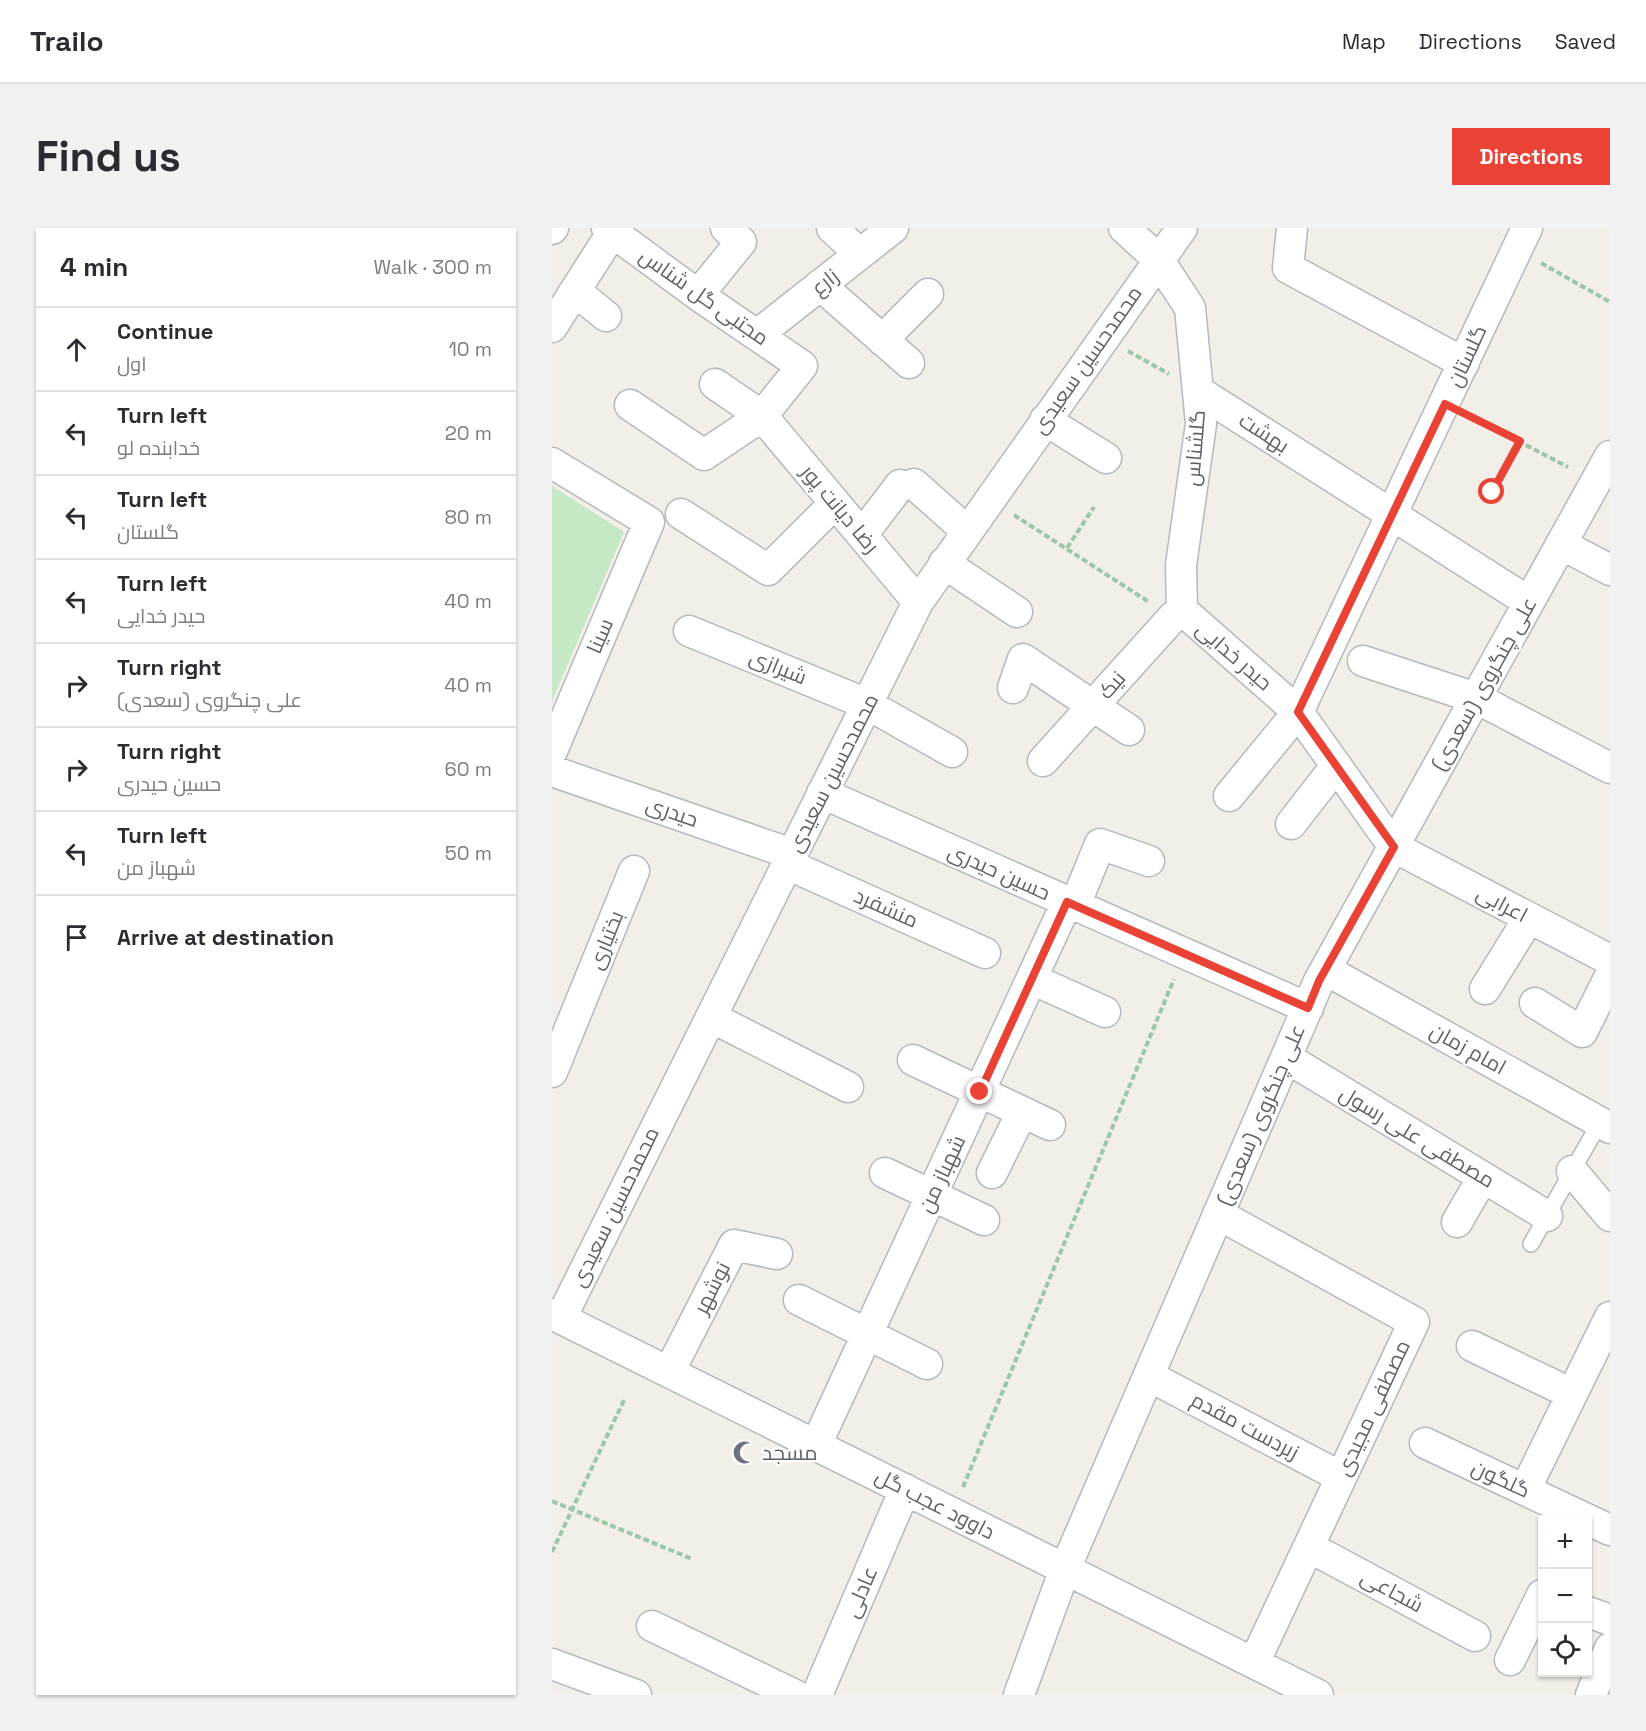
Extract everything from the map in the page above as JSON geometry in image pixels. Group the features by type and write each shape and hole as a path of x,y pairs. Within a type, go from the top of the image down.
{"street":[{"path":"698,295 741,242 726,228"},
{"path":"832,228 860,254"},
{"name":"زارع","path":"757,335 893,228"},
{"name":"گلشناس","path":"1124,228 1158,259 1190,308 1201,424 1181,565 1177,613"},
{"name":"محمدحسین سعیدی","path":"556,1316 711,1017 918,602 1103,336 1182,228"},
{"path":"1292,228 1288,268 1464,363"},
{"path":"552,327 611,229"},
{"name":"مجتبی گل شناس","path":"611,229 698,295 802,366 762,416"},
{"name":"گلستان","path":"1229,796 1298,712 1522,239"},
{"path":"820,285 909,363"},
{"path":"575,291 606,316"},
{"path":"882,340 928,294"},
{"name":"رضا دیانت پور","path":"715,384 762,416 918,602"},
{"name":"بهشت","path":"1198,391 1529,602"},
{"path":"630,405 704,455 762,416"},
{"path":"1045,420 1106,458"},
{"name":"علی چنگروی (سعدی)","path":"1019,1695 1065,1569 1326,970 1610,456"},
{"name":"سینا","path":"552,464 649,522 552,751"},
{"path":"862,535 907,485 967,531"},
{"path":"681,514 768,570 835,503"},
{"path":"1561,544 1610,570"},
{"path":"944,563 1017,612"},
{"name":"نیک","path":"1043,761 1177,613"},
{"name":"حیدر خدایی","path":"1177,613 1298,712 1394,847"},
{"name":"شیرازی","path":"689,631 867,704 952,752"},
{"path":"1013,688 1023,659 1129,730"},
{"path":"1363,661 1476,698 1610,768"},
{"path":"1291,824 1336,766"},
{"name":"حیدری","path":"552,771 790,859"},
{"name":"حسین حیدری","path":"822,793 1308,1008"},
{"name":"شهباز من","path":"816,1445 1032,979 1100,844 1149,861"},
{"name":"اعرابی","path":"1394,847 1610,960"},
{"name":"منشفرد","path":"790,859 985,953"},
{"name":"بختیاری","path":"552,1072 634,871"},
{"path":"1485,989 1529,918"},
{"name":"امام زمان","path":"1326,970 1605,1125"},
{"path":"1535,1003 1582,1032 1610,976"},
{"path":"1032,979 1105,1012"},
{"path":"711,1017 848,1087"},
{"name":"مصطفی علی رسول","path":"1287,1058 1547,1216"},
{"path":"913,1060 1050,1125"},
{"path":"992,1173 1022,1112"},
{"path":"1572,1171 1610,1216"},
{"path":"885,1173 984,1220"},
{"path":"1457,1222 1483,1177"},
{"name":"مصطفی مجیدی","path":"1218,1214 1414,1322 1254,1663"},
{"name":"نوشهر","path":"669,1372 734,1245 777,1254"},
{"path":"799,1300 927,1364"},
{"name":"داوود عجب گل","path":"556,1316 1254,1663 1305,1692"},
{"path":"1526,1490 1610,1317"},
{"path":"1472,1346 1572,1394"},
{"name":"زبردست مقدم","path":"1149,1376 1341,1477"},
{"name":"گلگون","path":"1425,1443 1610,1530"},
{"name":"عادلی","path":"818,1695 905,1489"},
{"name":"شجاعی","path":"1309,1546 1474,1636"},
{"path":"1510,1660 1538,1603"},
{"path":"1592,1614 1610,1620"},
{"path":"652,1626 795,1695"},
{"path":"1591,1695 1610,1648"},
{"path":"552,1664 628,1694"}],"lane":[{"path":"1531,1244 1572,1171 1605,1125"}],"path":[{"path":"1522,239 1610,302"},
{"path":"1103,336 1198,391"},
{"path":"1445,404 1568,467"},
{"path":"1492,492 1520,441"},
{"path":"990,499 1067,549 1177,613"},
{"path":"1067,549 1094,507"},
{"path":"952,1513 1185,953"},
{"path":"552,1552 625,1398"},
{"path":"552,1501 692,1559"}],"green space":[{"path":"552,486 624,532 552,701"}],"place":[{"name":"مسجد","path":"744,1453"}],"route":[{"path":"980,1092 1067,902 1308,1008 1319,981 1394,847 1298,712 1445,404 1520,441 1492,492"}]}
